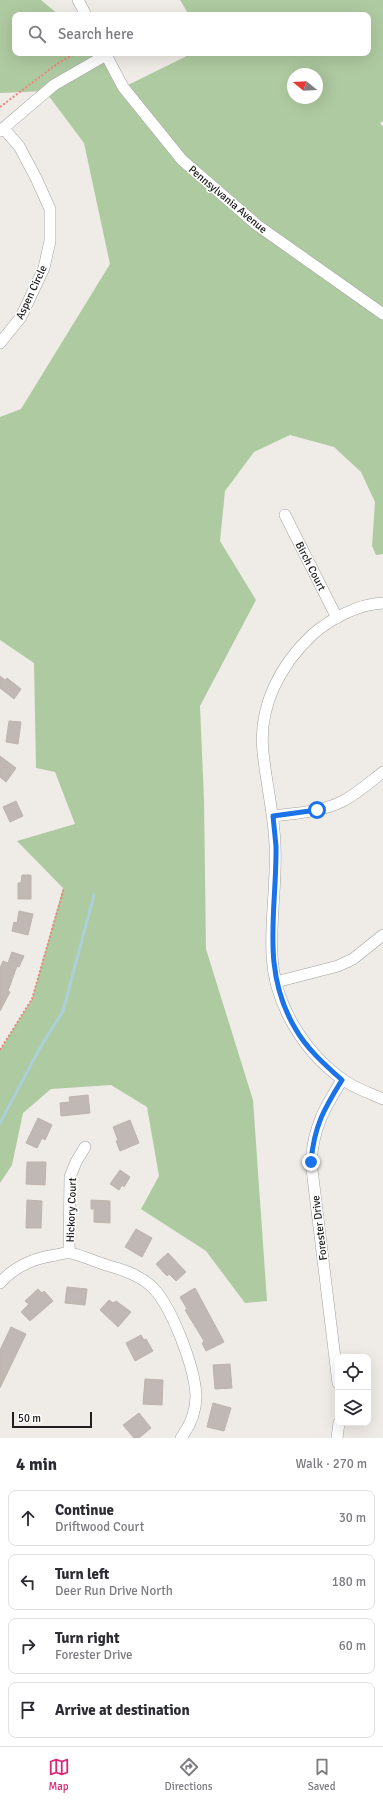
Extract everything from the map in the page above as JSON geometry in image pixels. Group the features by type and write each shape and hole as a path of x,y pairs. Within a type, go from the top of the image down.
{"street":[{"path":"78,0 84,12"},
{"path":"2,130 54,85 103,56"},
{"name":"Pennsylvania Avenue","path":"107,56 123,87 182,160 257,225 383,314"},
{"name":"Aspen Circle","path":"0,344 21,317 44,268 50,241 50,209 19,146 2,130"},
{"name":"Birch Court","path":"285,515 336,618"},
{"path":"383,603 357,609 336,618 318,630 301,645 287,662 274,684 264,726 262,751 273,816 276,847 272,957 276,982 286,1011 295,1029 325,1065 342,1080 365,1092 383,1098"},
{"path":"273,816 317,810 342,802 362,789 383,772"},
{"path":"276,982 338,966 353,959 383,935"},
{"name":"Forester Drive","path":"335,1358 311,1162 315,1130 324,1108 342,1080"},
{"name":"Hickory Court","path":"69,1253 70,1177 76,1162 85,1147"},
{"path":"0,1283 6,1276 22,1265 37,1258 69,1253 127,1271 150,1285 164,1305 188,1355 194,1382 196,1397 193,1414 189,1427 181,1438"},
{"path":"337,1438 339,1426"}],"path":[{"path":"0,107 57,64 71,56"},
{"path":"0,1050 32,999 64,888"}],"green space":[{"path":"0,0 41,0 55,12 12,12 12,56 106,56 124,87 187,56 371,56 371,12 187,12 180,0 383,0 383,121 380,123 383,127 383,554 376,555 372,546 375,502 361,472 334,447 290,435 254,452 225,491 220,541 256,600 200,706 204,799 206,949 253,1100 267,1301 245,1303 206,1251 141,1209 159,1176 147,1107 111,1085 51,1089 23,1113 12,1165 0,1183 0,1050 32,999 63,888 17,841 75,824 55,772 36,768 34,663 0,640 0,417 21,409 110,264 84,143 45,91 0,93"}],"building":[{"path":"0,676 5,680 7,678 21,689 14,699 0,688"},
{"path":"9,721 21,722 18,744 6,742"},
{"path":"0,756 16,768 6,782 0,777"},
{"path":"16,801 23,816 10,822 3,807"},
{"path":"22,875 31,875 31,899 18,899 18,883 21,883"},
{"path":"19,911 33,914 28,935 12,931 14,922 17,923"},
{"path":"12,952 24,956 19,967 17,966 8,991 10,992 0,1011 0,968 3,961 8,963"},
{"path":"88,1095 90,1113 61,1116 60,1103 70,1102 69,1097"},
{"path":"38,1118 52,1125 45,1140 42,1138 37,1148 26,1143"},
{"path":"130,1120 139,1143 120,1151 113,1127"},
{"path":"27,1162 46,1162 45,1185 26,1184"},
{"path":"120,1170 130,1177 124,1187 122,1185 119,1190 110,1184"},
{"path":"27,1200 42,1201 41,1228 26,1228"},
{"path":"91,1200 110,1201 110,1223 94,1222 94,1209 91,1209"},
{"path":"136,1229 152,1238 142,1257 125,1247"},
{"path":"168,1253 186,1272 176,1281 169,1274 167,1276 156,1264"},
{"path":"67,1287 87,1289 85,1305 65,1303"},
{"path":"195,1288 224,1342 206,1351 202,1343 204,1341 185,1310 187,1309 180,1297"},
{"path":"38,1289 42,1293 44,1291 53,1301 30,1321 21,1312 29,1304 25,1301"},
{"path":"109,1300 113,1303 116,1301 131,1312 118,1327 100,1310"},
{"path":"11,1327 26,1334 0,1388 0,1350"},
{"path":"141,1335 144,1340 146,1339 153,1351 135,1361 126,1343"},
{"path":"230,1364 232,1388 215,1389 213,1365"},
{"path":"145,1379 163,1380 162,1405 143,1404"},
{"path":"213,1403 231,1408 224,1431 207,1427"},
{"path":"139,1413 151,1428 139,1438 134,1438 123,1425"}],"waterway":[{"path":"0,1123 41,1046 63,1011 94,895"}],"route":[{"path":"311,1162 315,1130 324,1108 342,1080 325,1065 295,1029 286,1011 276,982 272,957 276,847 273,816 317,810"}]}
